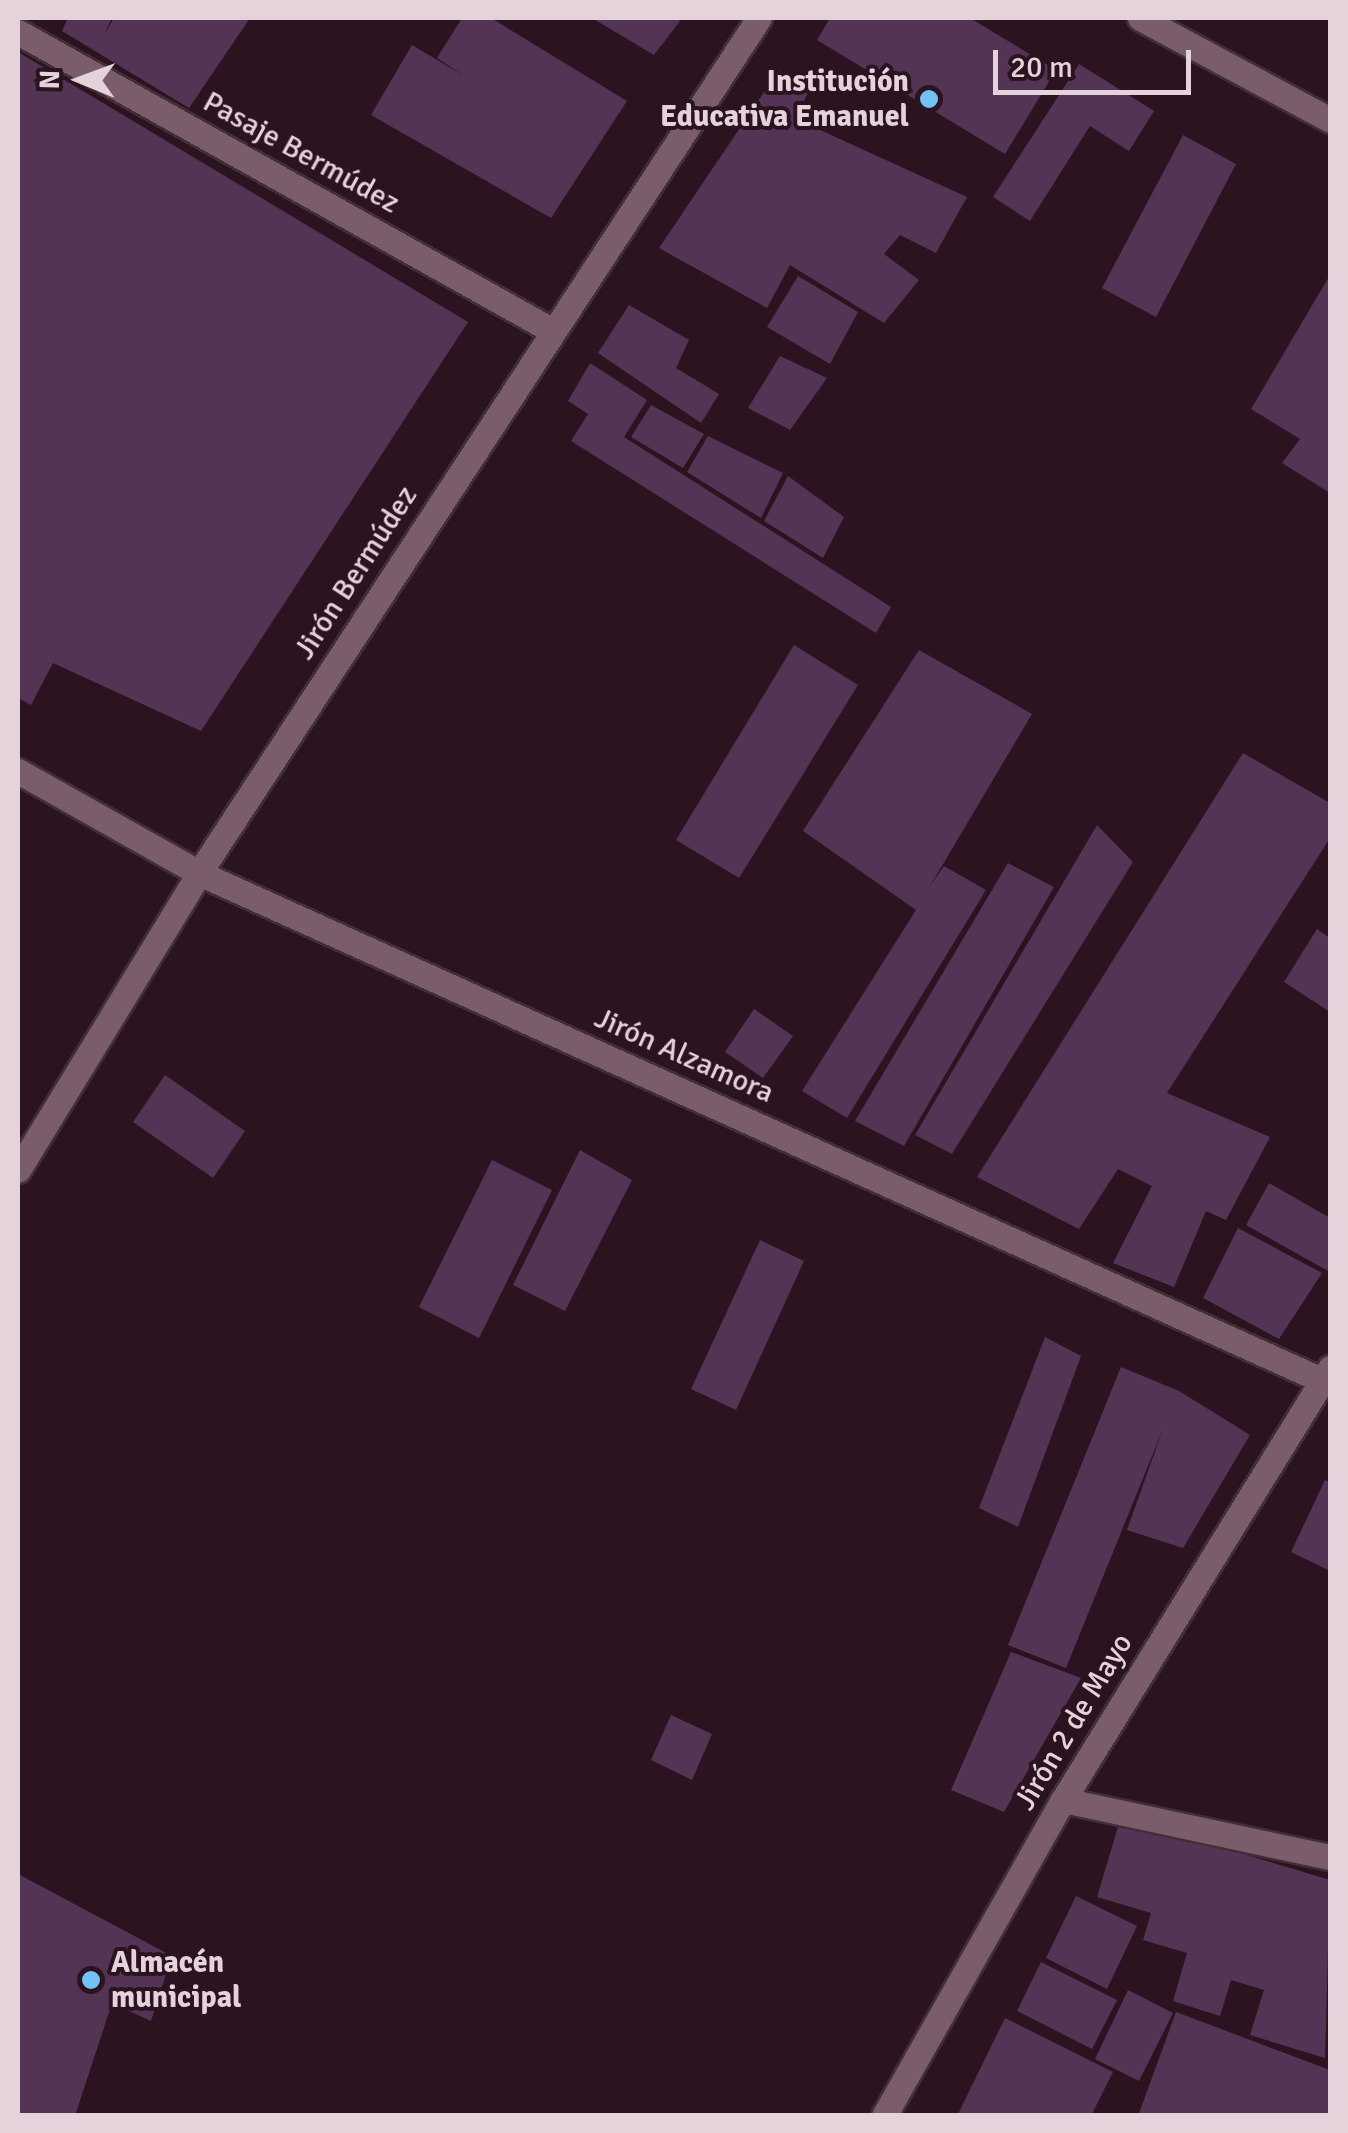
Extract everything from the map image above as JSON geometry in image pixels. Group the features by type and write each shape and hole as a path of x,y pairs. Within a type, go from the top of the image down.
{"street":[{"name":"Jirón Bermúdez","path":"18,1170 200,873 758,18"},
{"path":"1140,18 1330,120"},
{"name":"Pasaje Bermúdez","path":"18,32 552,331"},
{"name":"Jirón Alzamora","path":"18,772 200,873 1327,1378"},
{"name":"Jirón 2 de Mayo","path":"884,2116 1063,1800 1327,1378"},
{"path":"1063,1800 1330,1857"}],"building":[{"path":"68,18 112,18 104,35 114,18 250,18 189,108 62,31"},
{"path":"462,18 491,18 627,101 551,218 371,115 412,45 464,76 437,58"},
{"path":"592,18 674,18 680,21 654,55"},
{"path":"830,18 970,18 1056,70 1005,154 817,40"},
{"path":"18,52 468,322 201,731 53,663 31,705 18,698"},
{"path":"1079,64 1154,111 1129,151 1090,126 1030,221 993,197"},
{"path":"779,70 809,90 796,119 967,197 936,253 900,235 884,254 919,280 884,323 790,265 767,308 659,248"},
{"path":"1183,135 1236,164 1156,317 1102,288"},
{"path":"1330,275 1330,493 1282,463 1300,439 1251,409"},
{"path":"798,276 858,312 830,364 767,327"},
{"path":"629,305 689,340 676,368 719,394 701,423 598,353"},
{"path":"780,356 827,378 790,430 748,408"},
{"path":"590,363 647,400 624,437 891,607 876,633 571,441 588,414 568,401"},
{"path":"651,405 704,434 683,468 631,437"},
{"path":"708,436 783,473 761,518 687,472"},
{"path":"788,476 844,517 823,558 764,521"},
{"path":"794,645 858,685 739,878 676,840"},
{"path":"919,650 1032,714 930,886 944,866 986,890 847,1118 802,1091 916,910 803,831"},
{"path":"1243,753 1330,803 1330,838 1167,1093 1270,1137 1226,1220 1206,1211 1174,1287 1113,1263 1152,1186 1118,1169 1079,1229 977,1177"},
{"path":"1097,825 1133,862 952,1154 915,1135"},
{"path":"1008,863 1054,887 904,1146 855,1121"},
{"path":"1317,929 1330,938 1330,1012 1284,982"},
{"path":"754,1009 793,1036 763,1078 725,1052"},
{"path":"165,1075 245,1131 213,1178 133,1122"},
{"path":"580,1150 632,1180 565,1311 513,1285"},
{"path":"492,1160 552,1190 479,1338 419,1307"},
{"path":"1269,1183 1330,1218 1330,1272 1246,1225"},
{"path":"1238,1228 1322,1273 1279,1339 1203,1298"},
{"path":"760,1240 804,1261 736,1410 691,1389"},
{"path":"1045,1337 1081,1356 1018,1527 979,1508"},
{"path":"1121,1367 1179,1391 1250,1435 1183,1548 1127,1530 1163,1429 1066,1668 1008,1645"},
{"path":"1325,1480 1330,1482 1330,1571 1291,1552"},
{"path":"1011,1652 1081,1678 1004,1812 951,1790"},
{"path":"671,1715 712,1734 692,1780 651,1760"},
{"path":"1121,1817 1330,1880 1325,2058 1250,2035 1264,1990 1231,1980 1220,2016 1173,2001 1187,1953 1143,1940 1151,1913 1097,1897"},
{"name":"Almacén municipal","path":"18,1874 172,1956 151,2021 112,2003 75,2116 18,2116"},
{"path":"1076,1896 1137,1926 1107,1989 1046,1958"},
{"path":"1041,1962 1117,2000 1092,2049 1017,2011"},
{"path":"1128,1990 1173,2013 1139,2081 1095,2059"},
{"path":"1176,2012 1330,2070 1330,2116 1138,2116"},
{"path":"1005,2018 1113,2072 1091,2116 957,2116"}],"place":[{"name":"Institución Educativa Emanuel","path":"929,99"},
{"name":"Almacén municipal","path":"91,1980"}]}
